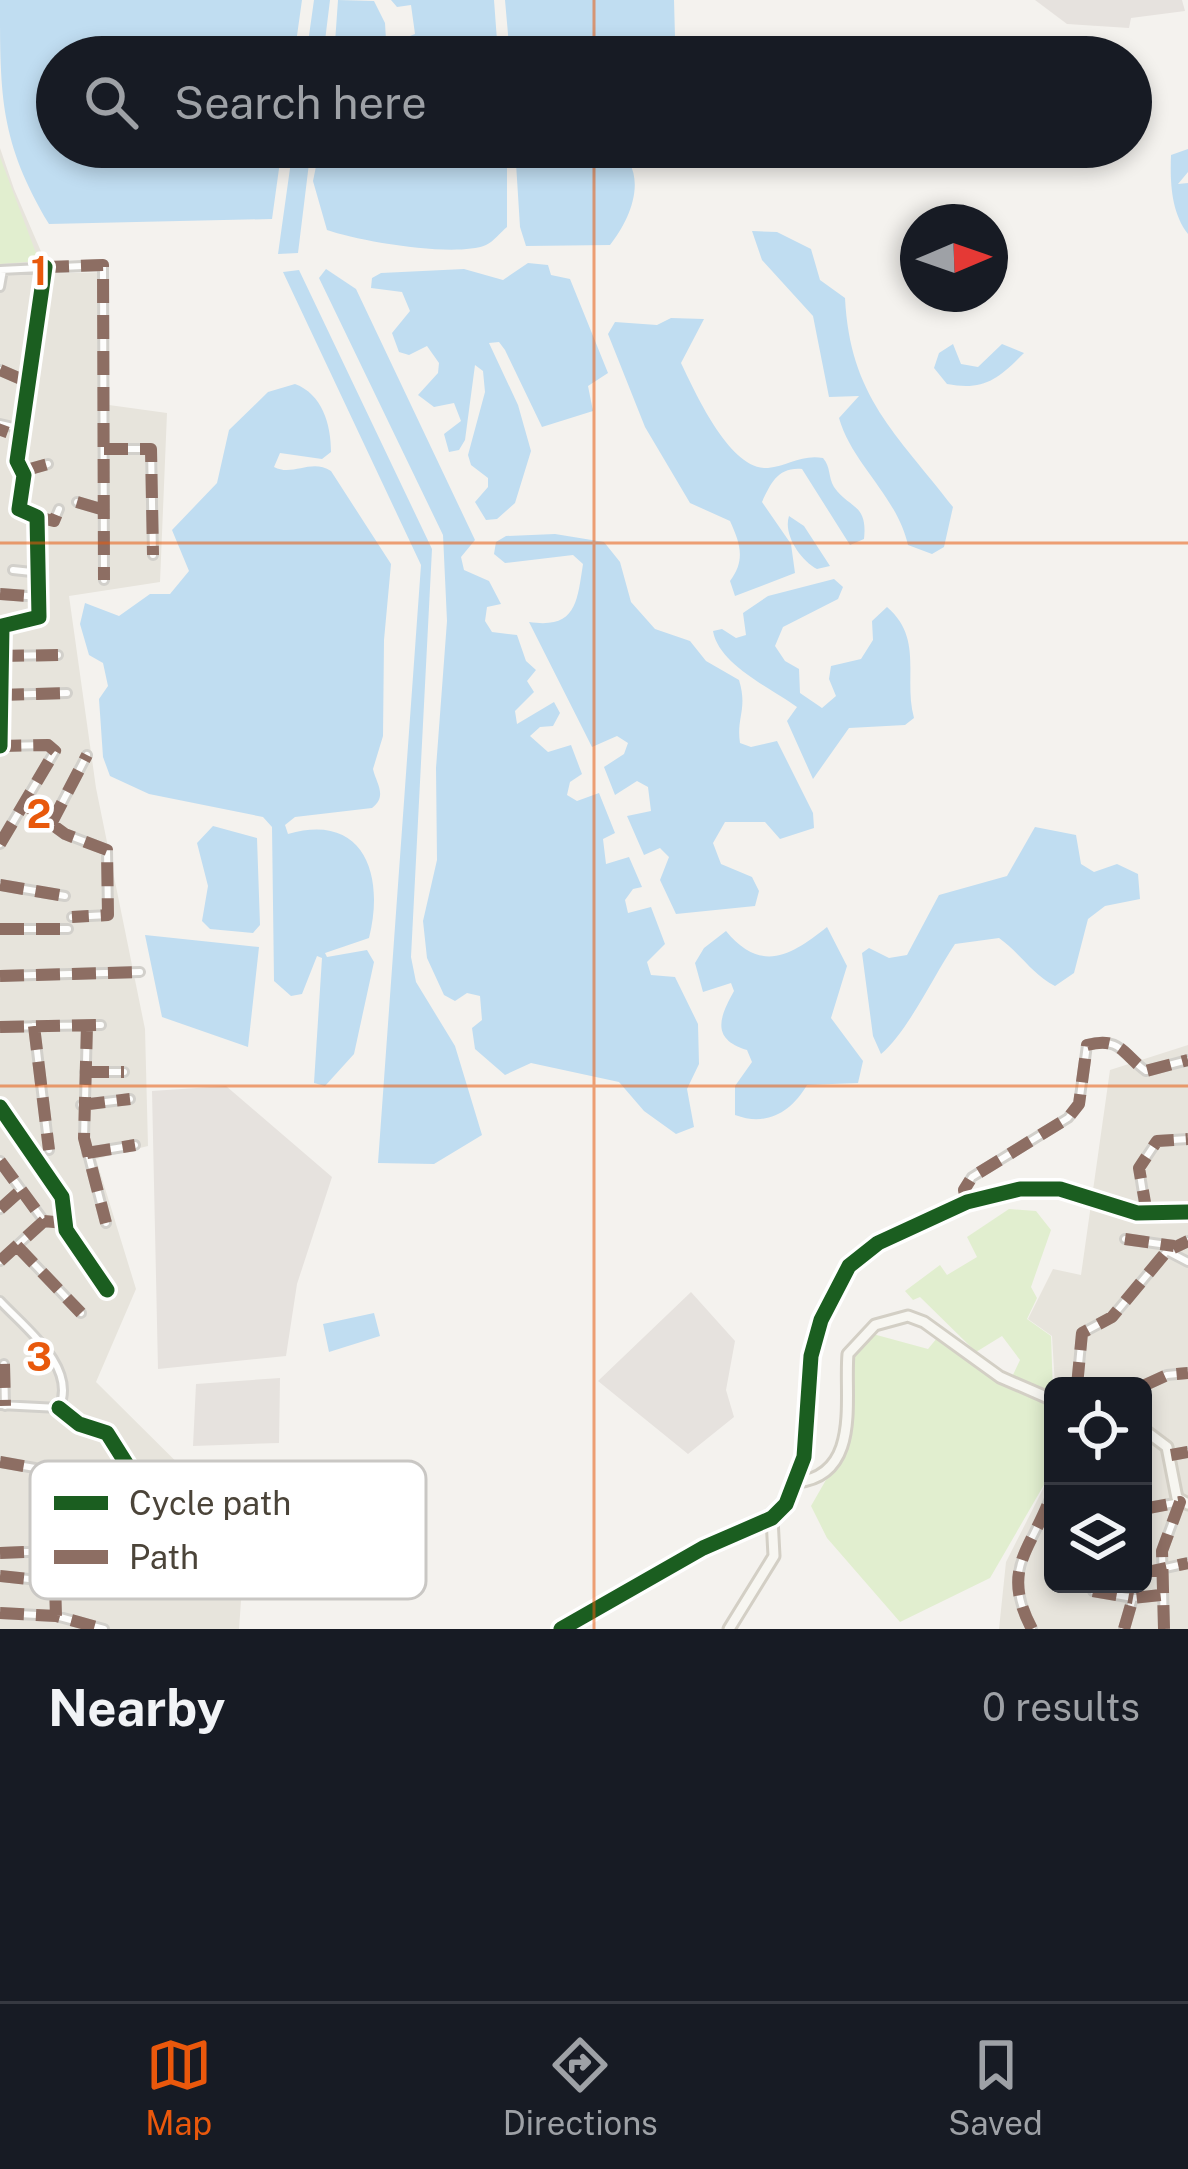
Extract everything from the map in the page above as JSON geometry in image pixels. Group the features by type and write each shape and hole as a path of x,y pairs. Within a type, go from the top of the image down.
{"street":[{"path":"0,287 2,270 103,265 104,580"},
{"path":"45,267 17,461 22,471 20,509 54,521 59,509"},
{"path":"0,370 30,383"},
{"path":"0,436 2,424 22,429"},
{"path":"104,448 151,449 153,555"},
{"path":"22,471 48,464"},
{"path":"77,502 104,510"},
{"path":"0,844 55,751 48,745 1,746 3,623 38,620 37,518"},
{"path":"13,570 40,573"},
{"path":"0,594 40,597"},
{"path":"1,656 58,656"},
{"path":"1,695 67,693"},
{"path":"51,824 87,755"},
{"path":"24,804 51,824 107,850 108,915 72,917"},
{"path":"0,885 65,896"},
{"path":"0,929 68,929"},
{"path":"0,976 140,972"},
{"path":"87,1025 81,1105 87,1153 106,1223"},
{"path":"0,1027 101,1025"},
{"path":"34,1026 49,1150"},
{"path":"967,1202 964,1190 972,1177 1068,1118 1078,1104 1087,1045 1125,1047 1146,1071 1188,1060"},
{"path":"85,1072 124,1072"},
{"path":"81,1105 130,1099"},
{"path":"0,1107 62,1197 64,1223 107,1290"},
{"path":"1147,1214 1139,1168 1157,1141 1188,1139"},
{"path":"87,1153 135,1145"},
{"path":"0,1160 44,1221 64,1223"},
{"path":"561,1629 704,1548 772,1518 797,1482 814,1342 837,1282 878,1243 967,1202 1046,1188 1147,1214 1188,1213"},
{"path":"0,1209 20,1191"},
{"path":"0,1261 44,1221"},
{"path":"1125,1239 1170,1249 1188,1262"},
{"path":"1079,1377 1082,1333 1112,1317 1170,1249 1188,1241"},
{"path":"17,1246 81,1313"},
{"path":"0,1300 59,1369 65,1395 59,1408"},
{"path":"797,1482 814,1478 838,1454 849,1423 848,1354 875,1325 893,1318 924,1322 1000,1377 1044,1396"},
{"path":"4,1364 3,1405 59,1408 79,1424 107,1433 125,1461"},
{"path":"1152,1382 1188,1373"},
{"path":"1152,1437 1171,1455 1184,1503 1166,1532 1160,1571 1164,1629"},
{"path":"1171,1455 1188,1452"},
{"path":"0,1462 30,1467"},
{"path":"1152,1508 1184,1503"},
{"path":"1032,1629 1016,1594 1017,1573 1044,1513"},
{"path":"729,1629 774,1556 772,1518"},
{"path":"0,1553 30,1552"},
{"path":"1152,1572 1188,1563"},
{"path":"0,1576 30,1578"},
{"path":"1104,1593 1133,1598 1162,1594"},
{"path":"1124,1629 1133,1598"},
{"path":"56,1599 56,1616"},
{"path":"0,1613 56,1616 104,1629"}],"shaded area":[{"path":"1035,0 1182,0 1185,11 1131,18 1129,28 1067,24"},
{"path":"0,148 14,189 46,263 0,267"},
{"path":"108,272 109,405 167,413 160,582 69,596 96,788 145,1029 148,1146 96,1159 136,1289 96,1382 176,1461 30,1461 30,1599 241,1599 239,1629 0,1629 0,275"},
{"path":"1188,1045 1188,1629 999,1629 1006,1562 1044,1487 1044,1593 1152,1593 1152,1377 1054,1377 1052,1336 1028,1319 1053,1269 1081,1275 1110,1070"},
{"path":"226,1086 332,1177 297,1284 286,1356 158,1369 152,1091"},
{"path":"691,1292 735,1341 726,1390 734,1417 688,1454 598,1381"},
{"path":"280,1378 279,1443 193,1446 196,1384"}],"green space":[{"path":"0,157 39,261 0,264"},
{"path":"1009,1209 1036,1211 1051,1230 1031,1287 1037,1298 1027,1319 1051,1336 1052,1377 1044,1377 1044,1389 1012,1377 1020,1360 1002,1336 976,1352 920,1297 913,1300 905,1291 940,1265 947,1275 977,1257 967,1237"},
{"path":"873,1334 928,1349 937,1338 1008,1388 1044,1401 1044,1485 990,1578 900,1622 827,1538 811,1506 850,1438 853,1355"}],"water":[{"path":"0,0 302,0 297,36 36,36 36,168 279,168 272,219 49,224 12,142 1,64"},
{"path":"314,0 330,0 326,36 309,36"},
{"path":"338,0 374,1 386,36 335,36"},
{"path":"391,0 494,0 497,36 410,36 415,34 411,5 397,7"},
{"path":"505,0 674,0 675,36 508,36"},
{"path":"1188,149 1188,172 1178,184 1188,183 1188,234 1175,206 1171,155"},
{"path":"290,168 308,168 298,253 278,254"},
{"path":"316,168 507,168 507,227 486,245 472,249 430,249 361,239 327,230 313,181"},
{"path":"516,168 631,168 634,194 610,245 526,246 520,227"},
{"path":"752,231 777,232 811,249 820,280 845,298 856,362 866,388 895,434 953,507 944,547 932,554 908,545 894,511 845,435 839,418 859,396 829,397 813,316 762,260"},
{"path":"528,263 548,265 551,275 570,279 608,373 588,386 593,411 542,427 505,350 499,342 489,343 518,405 531,451 515,503 497,519 486,520 475,502 488,487 488,478 471,465 468,455 485,392 483,371 475,365 465,440 459,450 449,452 444,434 461,421 454,403 434,407 418,395 438,373 439,363 427,346 409,355 399,352 392,333 410,311 402,292 371,288 372,278 381,273 464,269 503,280"},
{"path":"326,269 356,289 475,540 461,557 464,570 489,581 501,604 487,607 485,621 492,632 517,635 526,661 536,670 527,681 534,692 515,711 517,724 554,702 560,713 553,726 540,727 530,736 548,752 571,745 582,774 570,782 567,795 577,801 599,793 615,833 603,839 606,864 629,857 642,887 633,889 625,900 628,913 651,907 665,944 647,962 651,975 675,977 698,1024 699,1064 687,1089 694,1127 676,1134 644,1111 619,1082 531,1063 505,1075 475,1049 472,1028 482,1020 480,996 467,993 455,1001 444,995 427,958 423,921 437,860 436,768 447,621 443,535 319,278"},
{"path":"299,270 432,549 411,957 416,982 455,1046 482,1135 434,1164 378,1163 421,565 283,272"},
{"path":"671,318 704,319 681,363 727,444 754,466 823,458 834,487 860,513 864,539 850,545 802,469 787,471 772,483 762,502 791,544 795,573 735,596 730,581 740,551 730,521 690,503 645,427 608,334 615,322 657,325"},
{"path":"953,344 961,364 978,367 1002,344 1024,353 990,381 960,386 947,384 934,368 939,353"},
{"path":"295,384 312,395 323,411 331,452 322,459 280,453 274,467 316,466 331,471 391,564 383,736 373,769 379,799 372,808 295,817 285,825 288,834 335,832 351,841 363,854 374,892 369,938 325,953 327,957 367,950 374,962 354,1054 325,1086 314,1083 322,958 317,956 302,994 291,996 274,981 272,827 263,817 149,794 110,776 103,757 99,699 108,686 103,663 89,655 80,624 85,603 119,616 150,594 170,594 189,571 172,530 217,483 229,430 268,392"},
{"path":"789,516 804,526 830,566 817,569 799,553 788,531"},
{"path":"555,534 604,542 620,562 631,602 655,629 690,641 706,661 739,680 740,743 751,747 777,741 813,813 814,828 780,839 765,822 725,822 713,843 721,864 752,877 759,891 755,906 676,914 660,880 669,857 660,848 644,855 627,816 651,811 648,787 637,781 615,795 604,767 624,754 628,743 617,736 592,747 529,622 565,617 576,601 583,564 573,555 505,563 494,554 496,542 506,536"},
{"path":"834,579 843,587 838,599 783,627 775,646 785,661 799,669 800,693 822,708 836,696 829,679 831,666 861,659 873,640 872,621 887,607 898,619 909,646 914,718 905,725 849,728 813,779 787,721 797,707 735,665 713,631 722,629 736,638 746,635 743,613 768,596"},
{"path":"213,826 257,838 260,925 253,933 210,929 202,921 208,886 197,843"},
{"path":"1035,827 1076,835 1081,864 1094,872 1117,864 1138,874 1140,899 1105,906 1088,919 1074,973 1055,986 999,938 955,944 910,1018 881,1054 873,1036 862,953 869,948 889,958 907,955 939,895 1007,876"},
{"path":"827,927 847,966 831,1018 863,1061 858,1083 807,1085 786,1110 768,1118 735,1115 735,1086 752,1062 747,1050 723,1034 722,1019 734,991 731,983 703,992 695,963 704,948 726,931 752,953 777,956"},
{"path":"145,935 259,947 248,1047 162,1017"},
{"path":"374,1313 380,1336 329,1352 323,1324"}],"marked path":[{"path":"45,267 103,265 104,580"},
{"path":"0,370 30,383"},
{"path":"0,436 4,425"},
{"path":"104,449 151,449 153,555"},
{"path":"23,471 48,464"},
{"path":"77,502 104,510"},
{"path":"37,517 54,521 59,509"},
{"path":"0,594 40,597"},
{"path":"0,656 58,655"},
{"path":"0,695 67,693"},
{"path":"0,844 55,751 48,745 2,746"},
{"path":"51,824 87,755"},
{"path":"24,804 65,834 107,850 108,915 72,917"},
{"path":"0,885 65,896"},
{"path":"0,929 68,929"},
{"path":"0,976 140,972"},
{"path":"87,1025 84,1138 106,1223"},
{"path":"0,1027 96,1025"},
{"path":"34,1026 49,1150"},
{"path":"967,1202 964,1190 972,1177 1068,1118 1079,1104 1087,1045 1115,1045 1146,1071 1188,1060"},
{"path":"85,1072 124,1072"},
{"path":"81,1105 130,1099"},
{"path":"1147,1214 1139,1168 1157,1141 1188,1139"},
{"path":"87,1153 135,1145"},
{"path":"0,1161 44,1221 64,1223"},
{"path":"0,1209 20,1191"},
{"path":"0,1261 44,1221"},
{"path":"1125,1239 1174,1246"},
{"path":"1078,1377 1082,1333 1112,1317 1167,1251 1188,1241"},
{"path":"17,1246 81,1313"},
{"path":"4,1364 5,1406"},
{"path":"1152,1382 1188,1373"},
{"path":"1171,1455 1188,1452"},
{"path":"0,1462 30,1467"},
{"path":"1152,1507 1180,1502 1162,1551 1164,1629"},
{"path":"1032,1629 1023,1608 1019,1573 1044,1512"},
{"path":"0,1553 30,1552"},
{"path":"1152,1571 1188,1563"},
{"path":"0,1576 30,1579"},
{"path":"1104,1593 1133,1598"},
{"path":"1124,1629 1133,1598 1161,1595"},
{"path":"55,1599 56,1616"},
{"path":"0,1613 56,1616 104,1629"}],"cycle path":[{"path":"0,746 2,626 39,617 37,517 19,509 24,475 17,461 45,267"},
{"path":"0,1107 62,1197 66,1230 107,1290"},
{"path":"561,1629 703,1548 772,1518 786,1504 804,1457 811,1356 821,1320 849,1266 878,1243 967,1202 1020,1189 1060,1189 1137,1213 1188,1212"},
{"path":"59,1408 79,1424 107,1433 125,1461"}]}
